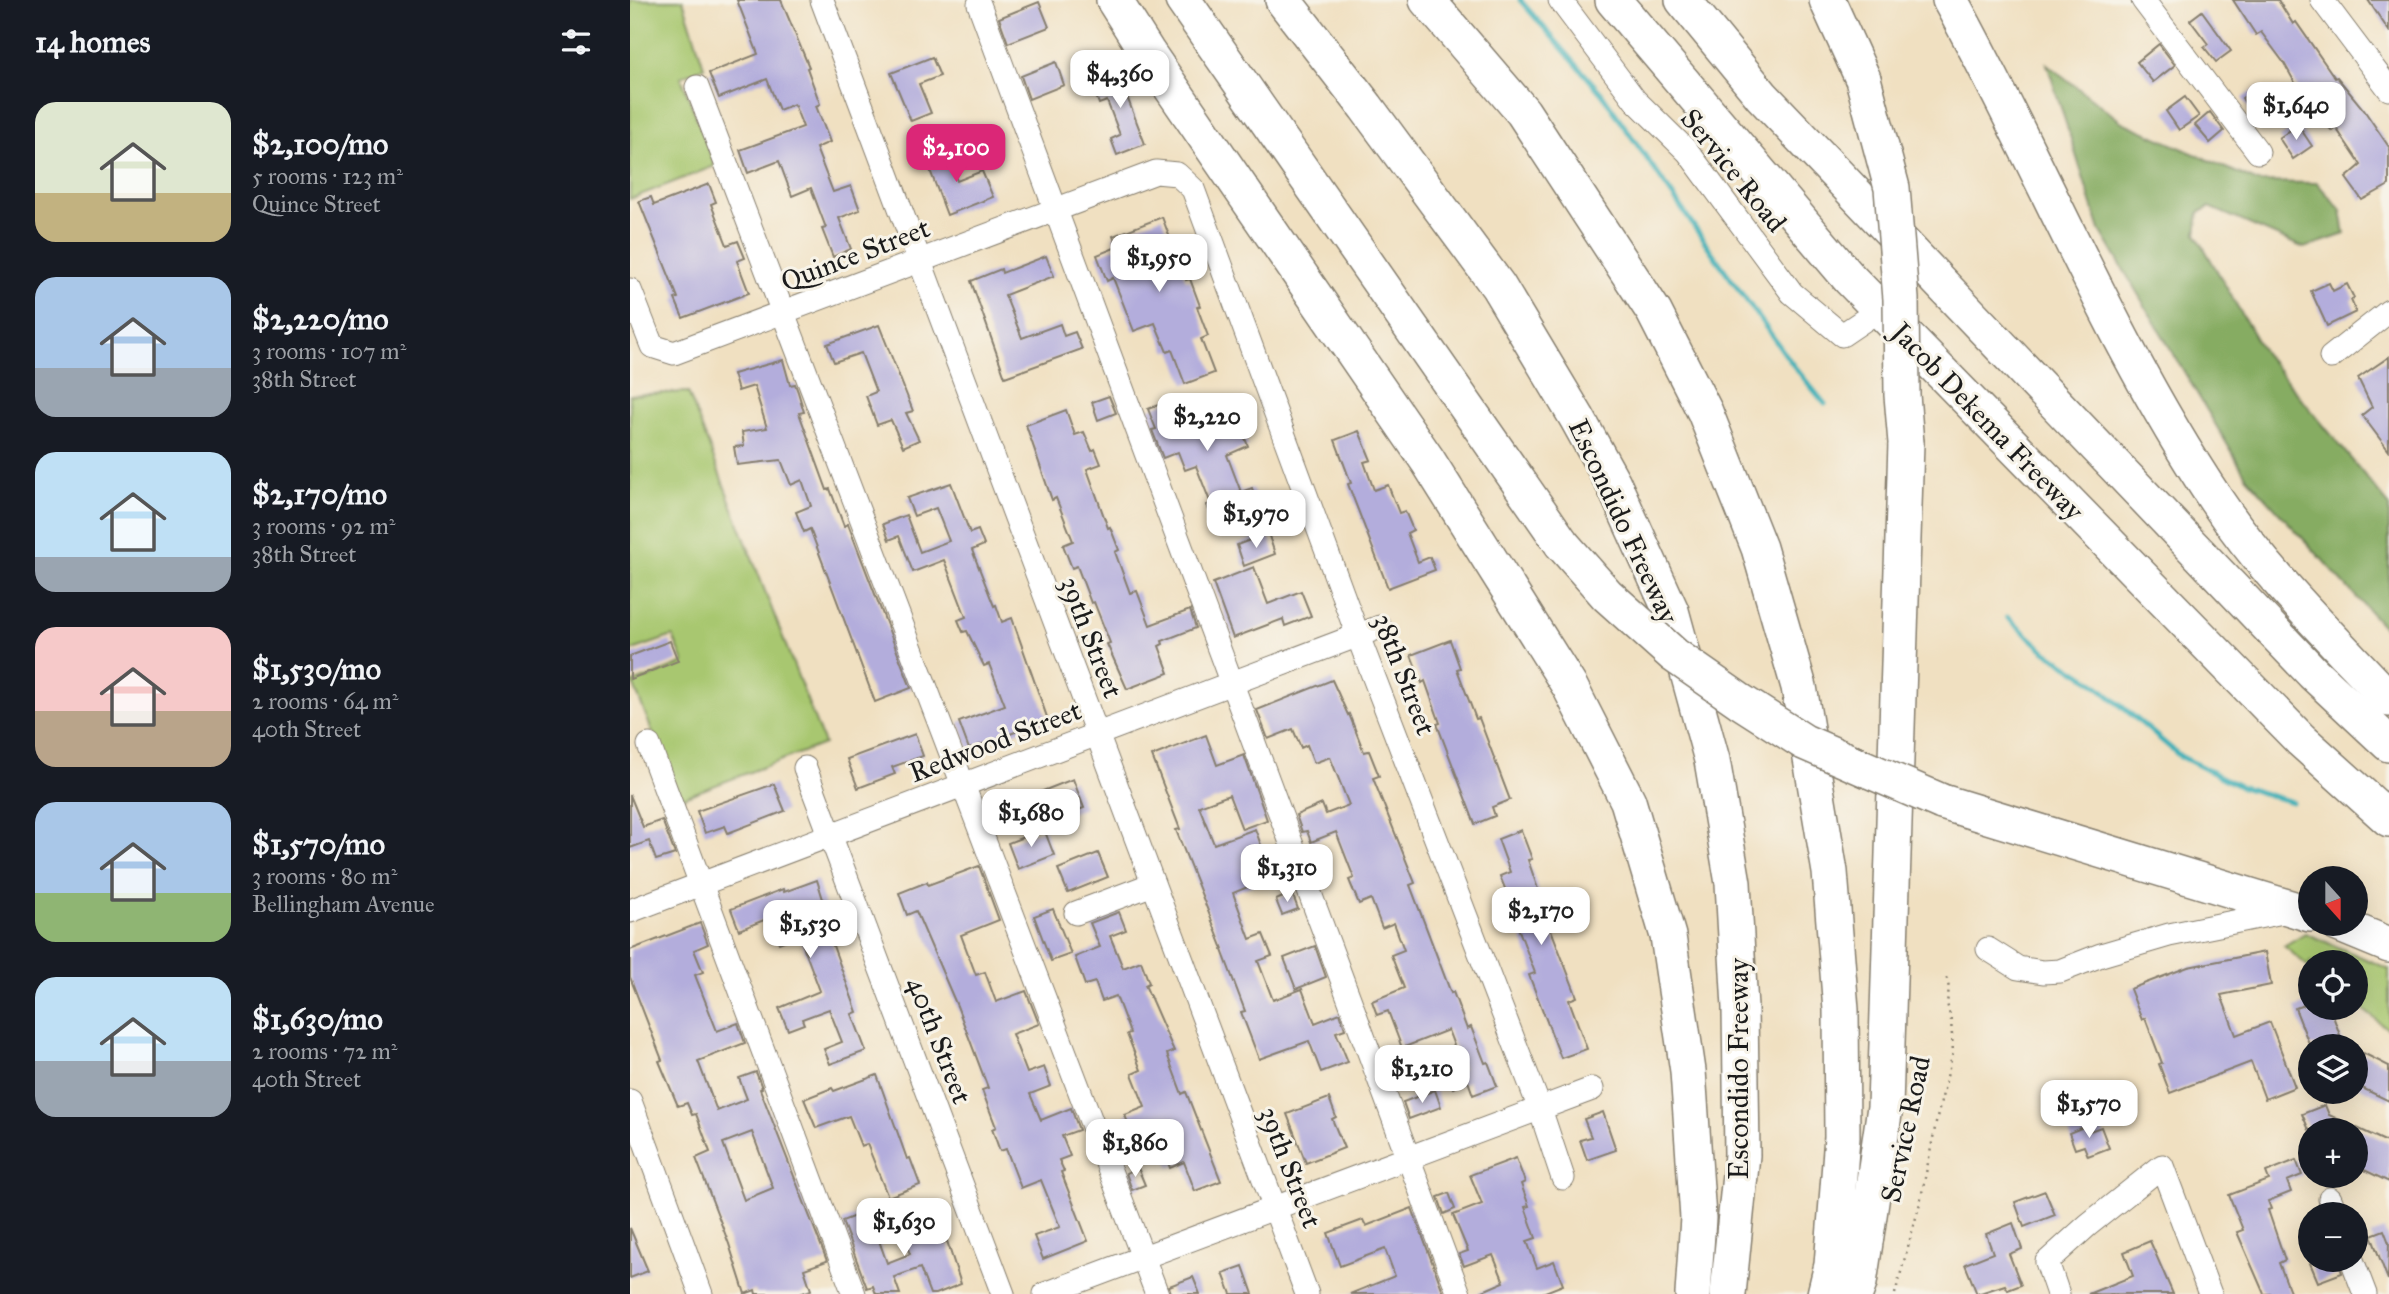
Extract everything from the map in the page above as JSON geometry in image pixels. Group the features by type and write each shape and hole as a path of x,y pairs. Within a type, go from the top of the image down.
{"highway":[{"path":"1114,0 1435,472 1570,687 1628,801 1668,936 1688,1071 1698,1218 1693,1294"},
{"path":"1183,0 1562,544 1607,595 1674,655 1804,741 1942,803 2298,911"},
{"name":"Escondido Freeway","path":"1283,0 1498,286 1613,483 1671,611 1712,760 1733,883 1740,1008 1742,1154 1728,1294"},
{"path":"1427,0 1523,112 1654,313 1705,412 1759,548 1799,687 1830,872 1841,1010 1842,1138 1832,1265 1825,1294"},
{"name":"Jacob Dekema Freeway","path":"1613,0 1879,310 2301,740 2389,819"},
{"path":"1683,0 1762,96 2304,663 2389,744"},
{"path":"1827,0 1863,79 1892,188 1901,299 1902,395 1906,443 1885,1107 1859,1283 1855,1294"},
{"path":"1950,0 2128,352 2172,433 2217,502 2279,582 2389,699"},
{"path":"2367,936 2389,945"}],"street":[{"name":"39th Street","path":"821,0 1307,1294"},
{"name":"Service Road","path":"1560,0 1636,100 1688,152 1792,293 1842,335 1879,310"},
{"path":"2143,0 2258,152"},
{"path":"2322,0 2389,89"},
{"path":"979,4 1459,1294"},
{"path":"697,88 1157,1294"},
{"name":"Quince Street","path":"630,290 652,346 674,353 1156,172 1177,174 1193,189"},
{"name":"38th Street","path":"1193,189 1358,636 1540,1108 1563,1178"},
{"path":"2331,357 2389,312"},
{"name":"Redwood Street","path":"630,911 1380,627"},
{"path":"649,745 854,1294"},
{"name":"40th Street","path":"806,768 1003,1294"},
{"path":"1076,913 1153,884"},
{"path":"1988,949 2018,968 2043,972 2060,971 2169,934 2298,913"},
{"path":"1045,1294 1592,1089"},
{"path":"630,1101 701,1294"},
{"path":"2058,1294 2047,1262 2088,1225 2162,1166 2210,1294"},
{"path":"2357,1272 2365,1294"}],"path":[{"name":"Service Road","path":"1895,1294 1920,1203 1953,1052 1946,975"}],"green space":[{"path":"630,0 683,0 704,67 681,77 715,166 630,199"},
{"path":"2047,64 2122,122 2258,182 2317,183 2341,210 2345,234 2304,248 2210,207 2199,212 2196,234 2264,353 2389,505 2389,633 2246,476 2100,230"},
{"path":"688,392 824,744 679,799 633,683 684,663 673,636 630,651 630,395"},
{"path":"2300,936 2312,936 2345,950 2298,950 2298,958 2284,946"},
{"path":"2368,960 2389,969 2389,1030 2368,1013"}],"building":[{"path":"737,0 781,0 809,67 807,68 820,104 816,106 830,142 816,148 833,192 851,186 860,210 839,218 851,249 833,257 822,229 826,228 811,188 792,196 779,161 748,173 740,150 803,127 794,104 779,110 767,79 719,98 709,73 758,54"},
{"path":"2233,0 2278,0 2293,24 2296,22 2335,78 2337,77 2364,110 2389,147 2389,185 2362,200 2346,178 2361,165 2336,128 2332,131 2296,90 2298,88 2284,63 2261,32 2256,35"},
{"path":"2368,0 2389,0 2389,31"},
{"path":"1039,2 1049,27 1008,43 999,18"},
{"path":"2202,11 2231,51 2216,62 2204,47 2208,44 2190,20"},
{"path":"2159,44 2175,65 2153,82 2137,62"},
{"path":"932,57 940,76 919,84 931,113 911,121 891,73"},
{"path":"1056,62 1064,85 1029,99 1021,76"},
{"path":"1125,69 1133,91 1126,94 1145,144 1117,155 1111,139 1120,135 1107,101 1099,104 1091,82"},
{"path":"2259,87 2270,105 2254,116 2242,98"},
{"path":"2185,97 2199,116 2179,130 2166,111"},
{"path":"2210,112 2224,131 2210,143 2195,125"},
{"path":"2298,125 2312,146 2293,159 2279,138"},
{"path":"943,146 957,181 982,171 993,197 947,215 924,154"},
{"path":"709,184 716,202 711,204 727,245 738,241 745,258 737,261 749,293 683,318 675,299 678,298 639,201 651,197 654,205"},
{"path":"1162,217 1186,280 1190,279 1200,306 1197,307 1208,336 1201,339 1214,373 1185,384 1172,350 1167,352 1155,323 1134,331 1113,278 1107,281 1097,255 1117,247 1113,236"},
{"path":"1046,256 1054,276 1005,295 1022,338 1060,324 1064,336 1075,332 1082,349 1005,377 971,281 1001,269 1002,273"},
{"path":"2329,283 2333,291 2347,284 2354,298 2351,300 2356,312 2327,326 2311,291"},
{"path":"879,325 913,411 906,413 919,440 903,447 891,420 877,425 866,396 876,392 861,353 834,362 827,344"},
{"path":"2389,357 2389,451 2362,415 2372,407 2358,378"},
{"path":"783,360 790,385 795,384 798,392 804,412 799,413 827,490 830,489 844,526 848,524 911,688 875,702 810,529 804,532 796,512 811,506 802,480 791,485 781,460 737,465 734,447 744,446 742,432 767,428 754,386 738,391 733,374"},
{"path":"1109,396 1116,413 1098,420 1092,402"},
{"path":"1178,397 1187,419 1235,400 1240,413 1236,415 1248,446 1227,455 1241,492 1252,488 1259,508 1214,525 1207,505 1211,504 1196,466 1185,470 1178,452 1163,458 1152,430 1156,429 1148,409"},
{"path":"1066,410 1075,435 1084,432 1101,464 1087,469 1108,528 1110,527 1119,550 1115,552 1130,593 1137,591 1150,625 1190,610 1196,628 1162,641 1163,644 1159,646 1169,673 1127,689 1107,644 1110,643 1094,602 1091,603 1077,566 1072,568 1063,545 1073,541 1056,498 1052,500 1026,425"},
{"path":"1359,431 1371,460 1364,462 1374,490 1388,485 1399,513 1405,511 1413,530 1407,533 1418,562 1430,557 1435,570 1388,588 1348,484 1351,483 1335,440"},
{"path":"951,483 970,533 978,530 984,545 972,550 1002,622 1012,618 1048,720 969,749 959,722 1005,705 989,664 984,666 967,631 963,632 958,620 966,617 944,560 913,572 899,536 889,540 883,524 906,515 920,552 949,541 936,508 914,516 907,498"},
{"path":"1268,533 1275,554 1244,566 1237,545"},
{"path":"1254,567 1268,604 1301,591 1311,616 1285,626 1283,619 1233,638 1213,583"},
{"path":"1450,640 1460,668 1457,669 1510,800 1492,807 1495,816 1475,824 1437,724 1440,723 1425,681 1422,683 1411,655"},
{"path":"670,641 678,661 630,679 630,656"},
{"path":"1332,680 1364,752 1369,751 1379,776 1373,778 1415,883 1410,885 1451,993 1453,992 1467,1029 1471,1027 1497,1086 1473,1095 1468,1081 1453,1088 1447,1076 1463,1069 1448,1030 1402,1048 1388,1011 1377,1015 1372,1001 1404,988 1391,955 1404,950 1394,923 1382,928 1371,899 1359,904 1349,880 1354,878 1336,832 1311,842 1307,831 1302,832 1296,815 1322,804 1326,814 1349,805 1330,757 1314,763 1307,745 1301,748 1293,729 1268,739 1257,710"},
{"path":"915,734 923,756 892,767 895,774 858,788 847,759"},
{"path":"1206,735 1217,765 1244,755 1267,820 1242,829 1229,795 1199,806 1214,844 1255,829 1272,877 1233,893 1250,939 1263,934 1272,956 1258,961 1273,1000 1302,989 1315,1023 1340,1013 1345,1029 1336,1032 1348,1062 1321,1072 1309,1041 1259,1059 1241,1012 1245,1011 1176,830 1180,829 1152,756"},
{"path":"1073,779 1084,808 1046,822 1035,794"},
{"path":"774,784 785,811 728,833 725,826 705,833 697,811"},
{"path":"630,795 643,827 662,820 675,854 656,860 649,841 630,848"},
{"path":"1044,829 1054,855 1018,869 1008,843"},
{"path":"1521,830 1532,859 1528,860 1540,895 1538,896 1577,997 1569,1000 1587,1049 1561,1058 1529,975 1535,973 1517,925 1512,927 1507,913 1514,911 1500,876 1510,872 1498,839"},
{"path":"1098,853 1108,877 1068,893 1058,869"},
{"path":"979,866 999,920 961,935 976,975 985,972 996,1002 1026,991 1039,1024 1012,1034 1027,1073 1044,1067 1051,1086 1030,1094 1041,1120 1071,1108 1079,1130 1062,1136 1070,1156 1059,1160 1064,1171 1061,1172 1088,1241 1043,1259 1034,1236 1060,1227 1041,1180 1021,1188 1006,1149 1000,1151 992,1129 996,1127 982,1090 988,1088 957,1006 916,911 907,915 899,893"},
{"path":"817,880 836,941 832,943 857,1012 852,1014 866,1051 830,1064 824,1049 842,1042 829,1009 802,1019 804,1024 788,1030 779,1008 820,991 799,935 779,943 769,918 739,930 731,909 783,889 784,892"},
{"path":"1292,893 1298,909 1282,915 1276,900"},
{"path":"1053,909 1071,954 1051,961 1034,916"},
{"path":"1119,912 1126,930 1110,936 1123,968 1141,961 1149,983 1145,985 1174,1051 1167,1054 1182,1094 1186,1092 1221,1181 1195,1191 1184,1162 1170,1168 1159,1138 1137,1147 1125,1115 1145,1107 1132,1074 1141,1070 1127,1034 1130,1033 1116,996 1102,1001 1095,982 1085,985 1075,957 1100,947 1090,923"},
{"path":"700,923 708,944 694,950 703,972 695,975 717,1031 738,1023 745,1043 698,1061 717,1111 747,1099 739,1078 756,1072 762,1088 760,1089 827,1261 804,1269 811,1290 800,1294 756,1294 755,1290 745,1294 696,1158 710,1152 696,1114 692,1115 687,1103 678,1106 659,1061 662,1060 630,977 630,950","holes":["752,1132 773,1188 744,1200 723,1143"]},
{"path":"1315,946 1326,977 1296,989 1284,958"},
{"path":"2265,952 2271,985 2221,995 2236,1035 2270,1022 2295,1087 2265,1099 2251,1062 2170,1093 2145,1018 2142,1020 2130,989 2188,967"},
{"path":"2300,1020 2334,1020 2340,1034 2305,1034"},
{"path":"2368,1056 2389,1066 2389,1101 2368,1091"},
{"path":"877,1075 907,1159 910,1158 920,1185 888,1197 867,1144 861,1146 849,1116 816,1128 804,1099"},
{"path":"1435,1090 1441,1107 1409,1119 1403,1102"},
{"path":"1329,1098 1336,1117 1332,1119 1344,1148 1306,1163 1287,1114"},
{"path":"2325,1105 2329,1115 2335,1118 2304,1118 2302,1114"},
{"path":"1603,1112 1616,1150 1587,1160 1580,1140 1591,1137 1584,1119"},
{"path":"2088,1125 2090,1131 2101,1127 2109,1148 2088,1156 2084,1146 2075,1149 2069,1133"},
{"path":"2368,1133 2389,1143 2389,1182 2368,1172"},
{"path":"1516,1158 1525,1182 1521,1184 1529,1206 1525,1207 1536,1238 1527,1241 1537,1268 1554,1261 1563,1285 1540,1294 1476,1294 1504,1282 1493,1255 1464,1266 1459,1254 1468,1251 1453,1215 1482,1204 1470,1175"},
{"path":"2296,1160 2298,1165 2298,1177 2287,1181 2291,1192 2268,1201 2271,1209 2268,1210 2285,1260 2279,1263 2291,1294 2264,1294 2237,1232 2243,1230 2229,1195 2269,1180 2266,1172"},
{"path":"1138,1168 1145,1185 1132,1190 1126,1173"},
{"path":"2045,1191 2055,1215 2024,1227 2015,1202"},
{"path":"1449,1193 1455,1209 1444,1214 1438,1197"},
{"path":"1412,1208 1444,1294 1350,1294 1395,1276 1385,1249 1340,1266 1328,1233 1363,1220 1366,1226"},
{"path":"860,1214 869,1238 877,1235 887,1263 910,1254 901,1230 933,1218 942,1243 947,1241 961,1284 930,1294 920,1268 894,1277 900,1294 876,1294 873,1286 867,1288 842,1221"},
{"path":"2013,1223 2022,1249 2009,1254 2021,1285 2008,1290 2005,1285 1977,1294 1965,1264 1993,1253 1986,1234"},
{"path":"630,1228 648,1271 630,1278"},
{"path":"2384,1230 2389,1243 2388,1280 2371,1235"},
{"path":"2150,1241 2173,1294 2088,1294 2133,1276 2124,1252"},
{"path":"1243,1266 1253,1294 1231,1294 1223,1273"},
{"path":"2314,1272 2342,1272 2342,1273 2318,1282"},
{"path":"1193,1277 1200,1294 1171,1294 1169,1286"}],"waterway":[{"path":"1520,0 1602,94 1716,258 1793,365 1825,404"},
{"path":"2007,617 2045,651 2093,682 2180,756 2239,786 2292,802"}]}
